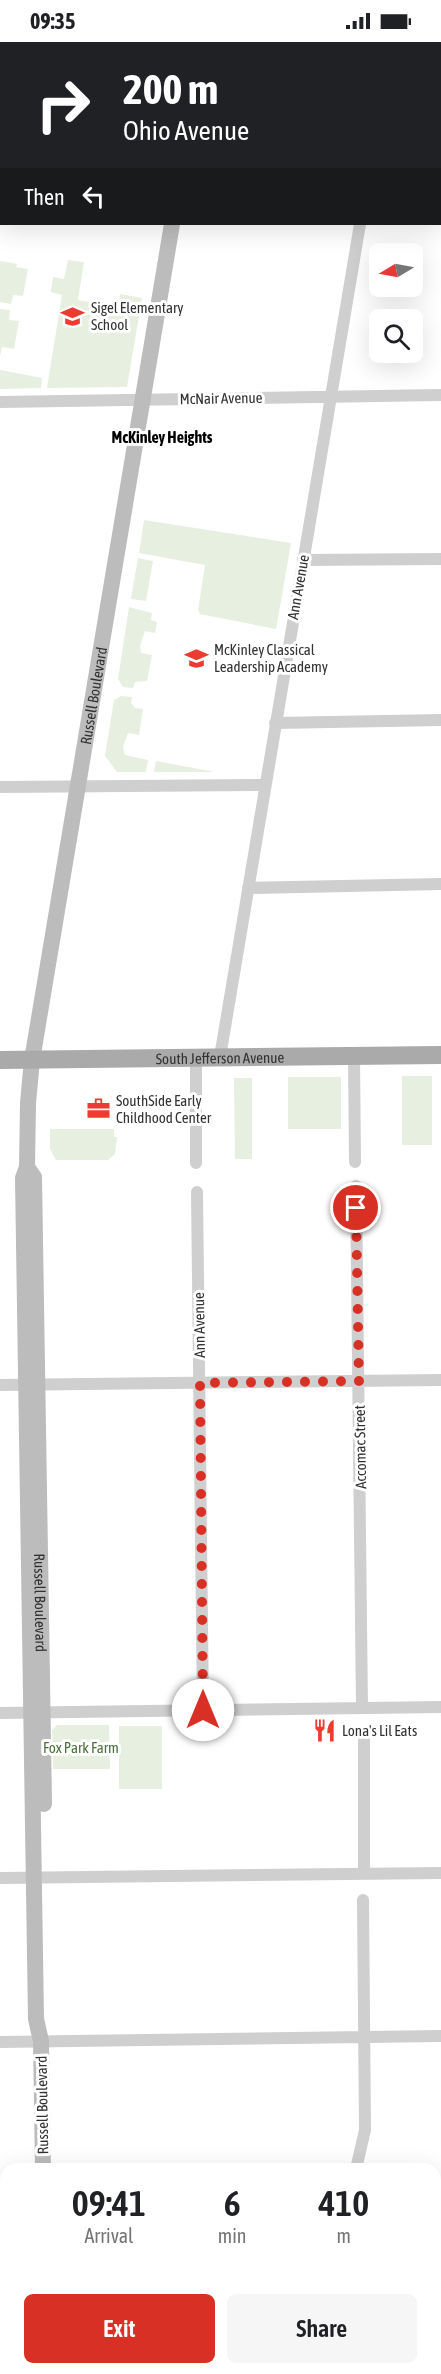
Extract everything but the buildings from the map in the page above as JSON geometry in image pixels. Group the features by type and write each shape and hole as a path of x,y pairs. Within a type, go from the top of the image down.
{"main road":[{"name":"Russell Boulevard","path":"43,2163 41,2042 36,2019 39,1878 37,1712 31,1384 23,1178 27,1167 28,1103 32,1059 172,225"},
{"name":"South Jefferson Avenue","path":"0,1060 441,1055"}],"street":[{"name":"Ann Avenue","path":"220,1057 360,225"},
{"name":"McNair Avenue","path":"0,402 441,395"},
{"path":"303,560 441,559"},
{"path":"275,723 441,720"},
{"path":"0,787 265,785"},
{"path":"248,888 441,884"},
{"path":"354,1056 355,1162"},
{"path":"196,1057 196,1163"},
{"name":"Accomac Street","path":"356,1186 362,1708"},
{"name":"Ann Avenue","path":"197,1192 203,1710"},
{"path":"0,1385 441,1380"},
{"path":"0,1713 441,1707"},
{"path":"364,1734 364,1874"},
{"path":"0,1878 441,1873"},
{"path":"357,2163 365,2130 363,1900"},
{"path":"0,2042 441,2036"}],"green space":[{"path":"68,260 84,262 78,300 118,307 120,294 142,298 127,387 47,388 62,295 51,292 53,277 64,279"},
{"path":"0,261 28,269 23,296 13,295 11,304 0,302"},
{"path":"0,309 10,310 9,320 19,321 14,349 2,347 0,356"},
{"path":"0,370 42,378 41,388 0,389"},
{"path":"144,520 291,543 276,629 200,614 198,610 205,565 139,553"},
{"path":"138,558 153,561 146,601 131,599"},
{"path":"129,607 152,613 151,620 157,622 155,633 145,631 140,646 141,653 152,655 147,681 135,682 133,688 123,687 118,679"},
{"path":"121,696 132,697 131,703 135,708 143,709 139,735 128,733 123,747 125,755 148,760 146,772 117,772 105,756 114,700"},
{"path":"156,761 215,772 154,772"},
{"path":"402,1076 432,1076 432,1145 402,1145"},
{"path":"288,1077 341,1077 341,1129 288,1129"},
{"path":"234,1078 252,1078 252,1159 235,1159"},
{"path":"50,1129 114,1129 114,1137 117,1137 115,1154 108,1160 56,1160 50,1149"},
{"name":"Fox Park Farm","path":"57,1725 109,1725 110,1769 53,1769 52,1730"},
{"path":"119,1726 162,1726 162,1789 119,1789"}],"place":[{"name":"Sigel Elementary School","path":"73,316"},
{"name":"McKinley Classical Leadership Academy","path":"196,658"},
{"name":"SouthSide Early Childhood Center","path":"98,1109"},
{"name":"Lona's Lil Eats","path":"324,1730"}],"district":[{"name":"McKinley Heights","path":"162,437"}],"route":[{"path":"203,1710 200,1383 359,1381 356,1208"}]}
